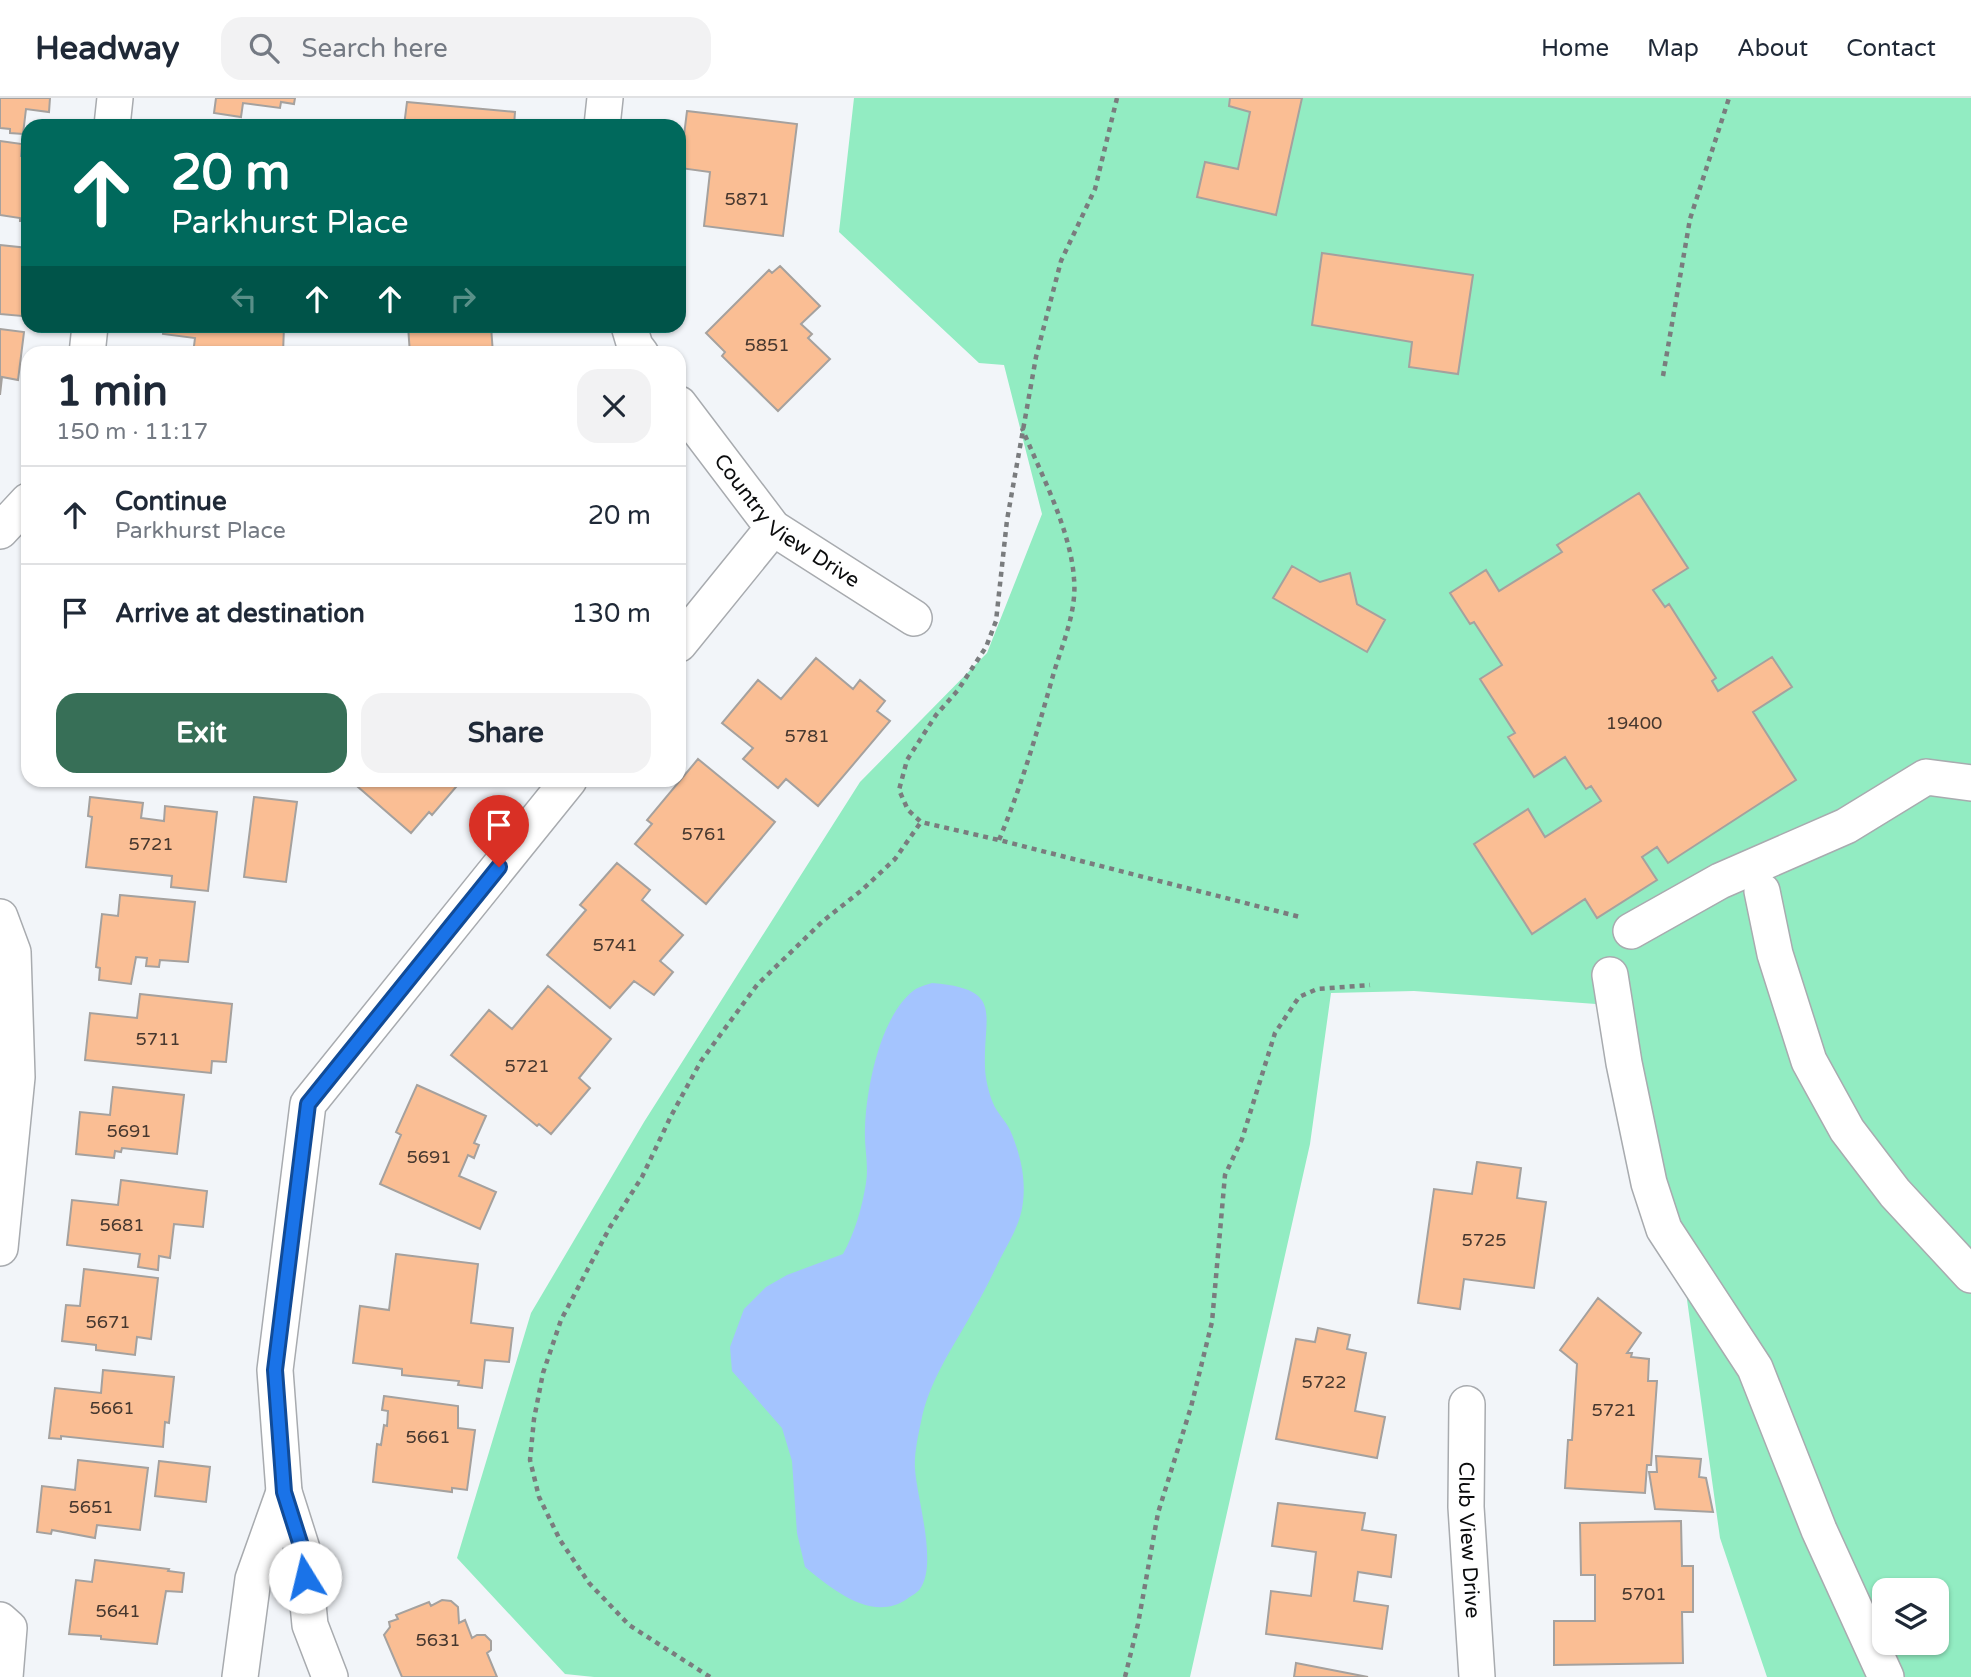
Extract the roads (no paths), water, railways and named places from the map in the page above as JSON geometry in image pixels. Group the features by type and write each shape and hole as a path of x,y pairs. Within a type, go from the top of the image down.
{"street":[{"path":"113,119 115,98"},
{"path":"603,119 605,98"},
{"name":"Country View Drive","path":"686,413 773,528 914,618"},
{"path":"0,531 21,508"},
{"path":"686,635 773,528"},
{"path":"1631,931 1720,881 1846,827 1926,777 1971,783"},
{"path":"330,1677 310,1625 303,1552 284,1492 275,1370 308,1104 563,787"},
{"path":"1762,891 1775,954 1810,1061 1840,1118 1895,1193 1971,1275"},
{"path":"0,917 13,952 17,1077 0,1248"},
{"path":"1610,975 1624,1063 1649,1183 1664,1229 1755,1368 1819,1530 1886,1677"},
{"name":"Club View Drive","path":"1467,1404 1466,1507 1476,1677"},
{"path":"240,1677 253,1579 284,1492"},
{"path":"0,1620 9,1628 5,1677"}],"water":[{"path":"932,983 971,991 980,998 985,1007 986,1080 993,1103 1017,1147 1024,1193 1014,1232 942,1366 925,1407 915,1464 927,1548 925,1578 920,1589 907,1599 880,1607 853,1600 827,1585 805,1567 797,1533 792,1461 782,1428 732,1371 730,1347 744,1309 766,1287 787,1275 843,1254 858,1220 866,1183 866,1113 877,1055 892,1018 902,1003 915,990"}]}
